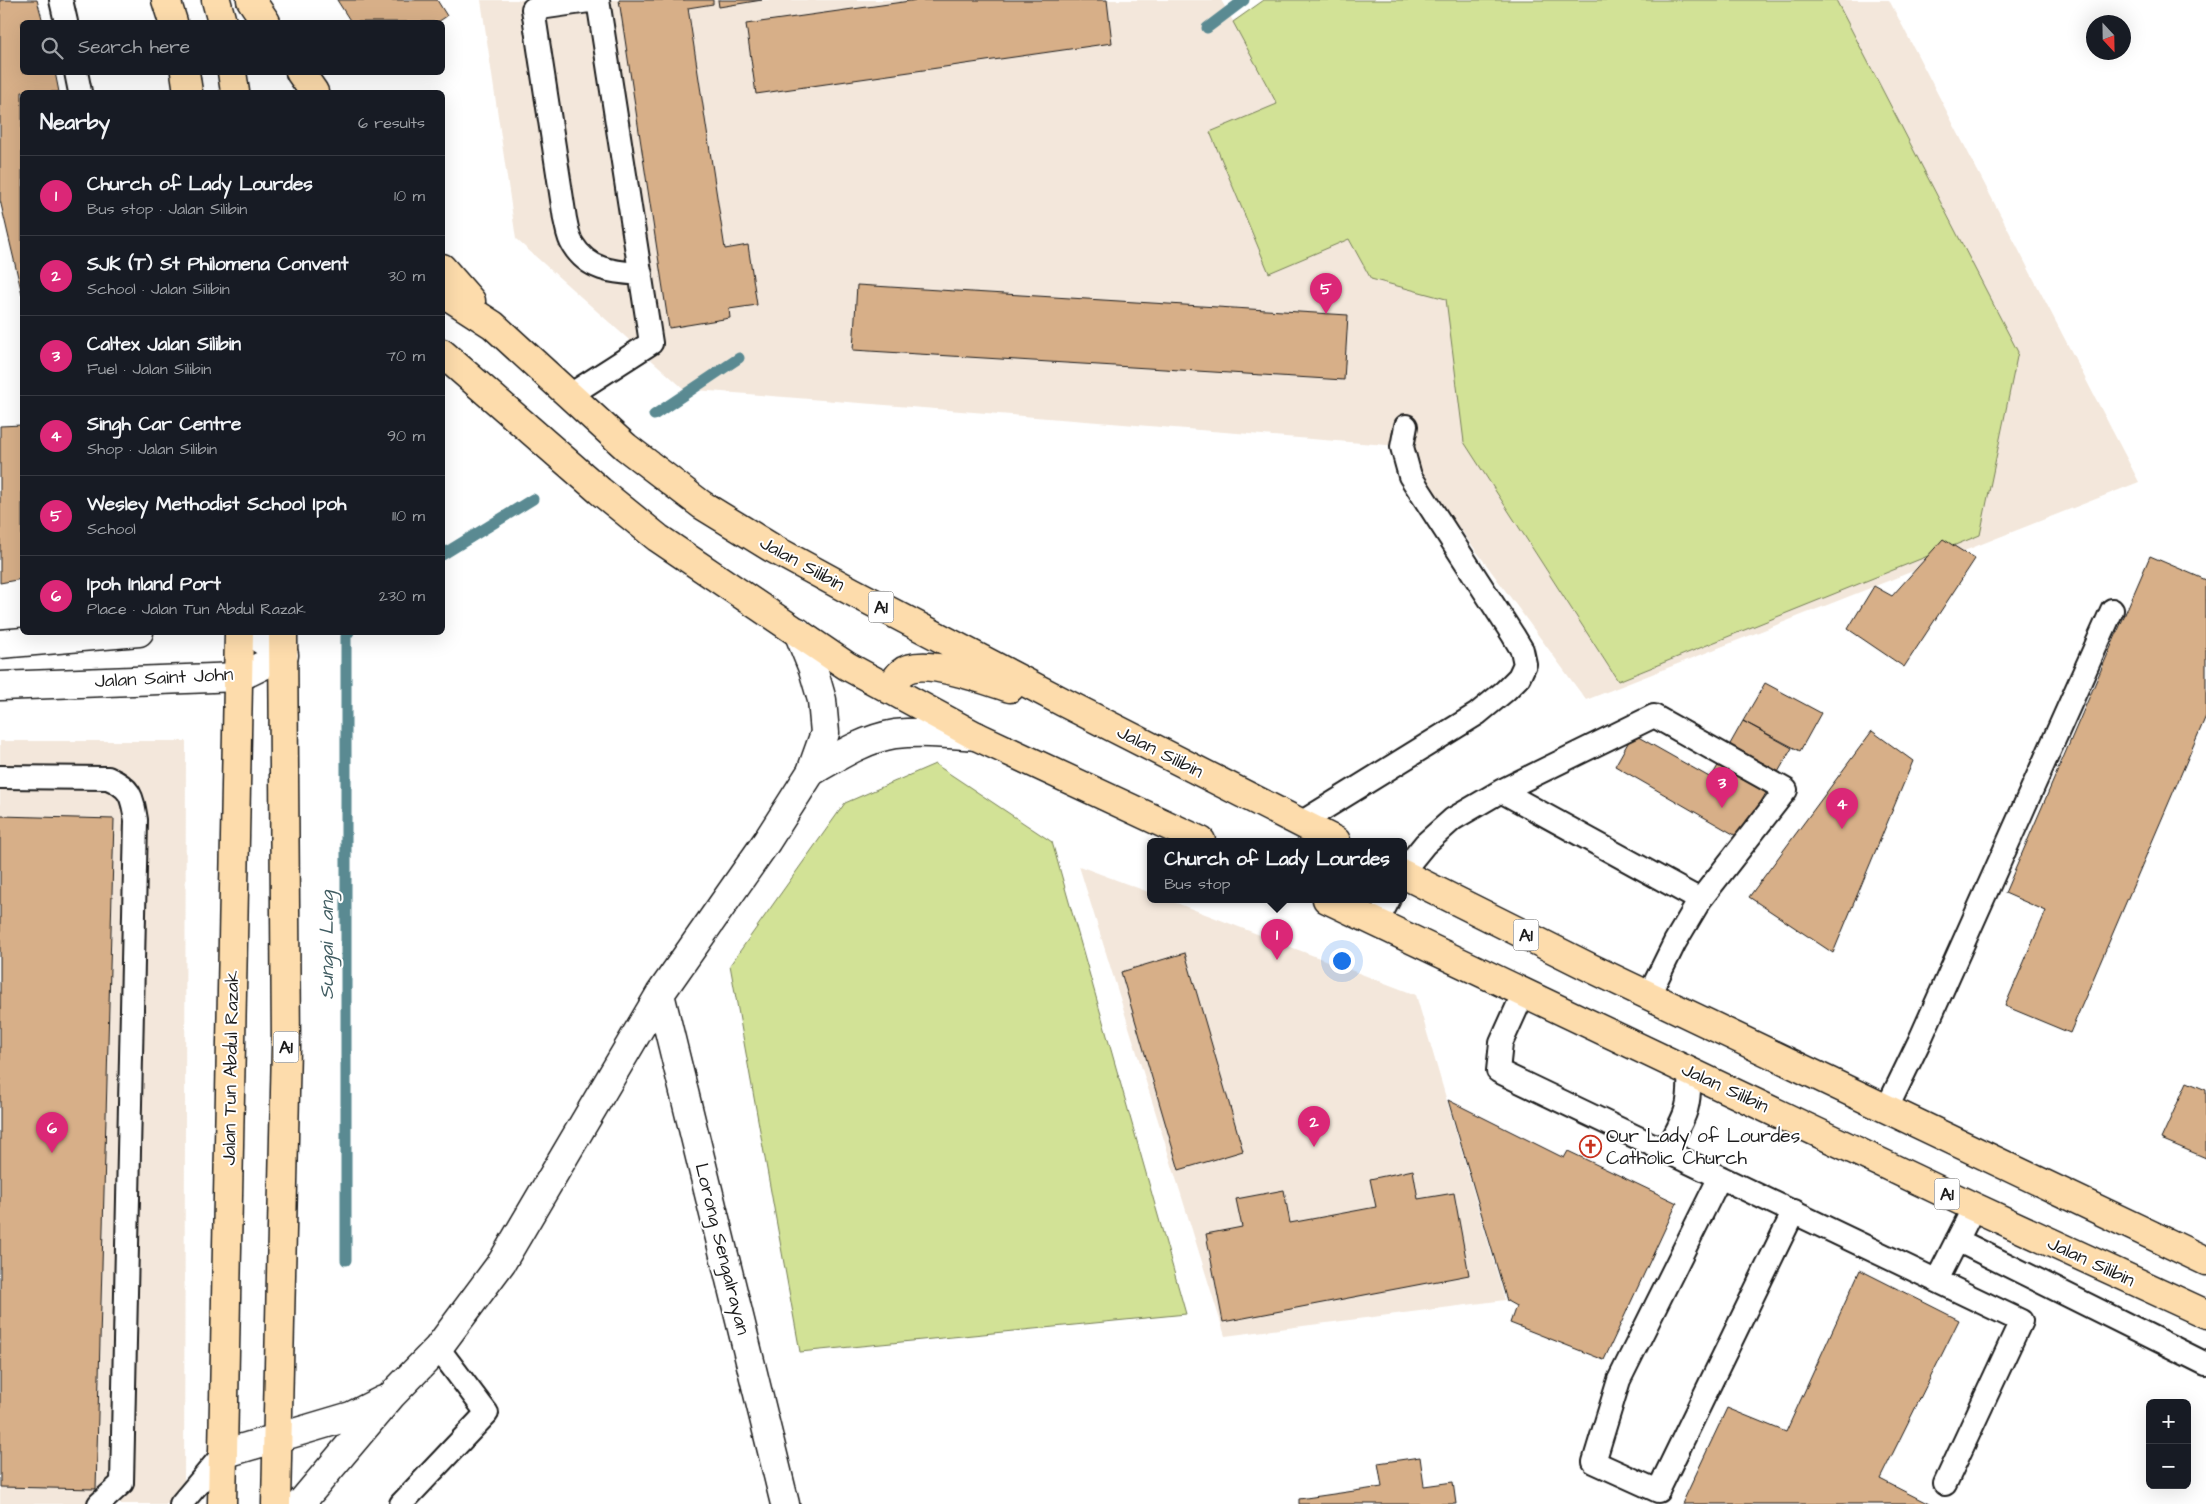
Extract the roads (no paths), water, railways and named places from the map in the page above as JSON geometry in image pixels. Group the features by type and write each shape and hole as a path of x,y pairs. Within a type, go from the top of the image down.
{"main road":[{"path":"166,0 172,20"},
{"path":"216,0 221,20"},
{"path":"251,0 265,20"},
{"path":"185,75 188,90"},
{"path":"232,75 235,90"},
{"path":"302,75 313,90"},
{"path":"445,271 493,325"},
{"name":"Jalan Silibin","path":"445,294 493,325 626,447 702,505 772,548 835,583 1299,824 1329,838"},
{"path":"445,356 600,492 658,538 847,666 976,736 1195,838"},
{"path":"445,377 487,392"},
{"name":"Jalan Tun Abdul Razak","path":"222,1504 239,635"},
{"name":"A1","path":"276,1504 286,1046 284,644"},
{"path":"890,690 900,673 910,668 926,667 946,670 1063,702"},
{"name":"A1","path":"1407,874 1649,995 2206,1261"},
{"name":"Jalan Silibin","path":"1347,903 1383,910 1524,992 1974,1207 2206,1314"}],"street":[{"path":"300,1504 391,1396 438,1348 502,1262 660,994 767,841 811,772 825,733 822,700 813,669 798,632"},
{"path":"0,644 104,635"},
{"path":"258,635 284,644"},
{"name":"Jalan Saint John","path":"0,686 239,676 284,644"},
{"path":"811,772 853,748 894,734 928,732 976,736"},
{"name":"Lorong Sengalrayan","path":"660,994 785,1504"},
{"path":"223,1454 351,1416 391,1396"}],"lane":[{"path":"61,0 66,20"},
{"path":"570,394 651,343 641,274 597,0 533,9 565,219 572,244 589,262 610,272 641,274"},
{"path":"77,75 80,90"},
{"path":"1299,824 1478,714 1519,678 1525,664 1522,650 1513,634 1410,476 1402,447 1406,426"},
{"path":"1887,1108 1927,1024 2112,610"},
{"path":"1407,867 1425,844 1453,819 1501,791 1654,716 1786,790 1700,900 1674,942 1649,995"},
{"path":"0,777 108,778 123,785 133,802 136,820 122,1483 99,1504"},
{"path":"1501,791 1700,900"},
{"path":"1524,992 1501,1043 1498,1071 2021,1321 1945,1484"},
{"path":"1666,1151 1687,1112 1690,1098 1689,1071"},
{"path":"1720,1177 1619,1380 1594,1462 1658,1491 1794,1211"},
{"path":"1937,1280 1974,1207"},
{"path":"1957,1240 2206,1364"},
{"path":"401,1504 488,1413 438,1348"},
{"path":"181,1504 223,1454"}],"waterway":[{"name":"Sungai Lang","path":"1207,28 1244,0"},
{"name":"Sungai Lang","path":"654,415 739,358"},
{"name":"Sungai Lang","path":"445,553 533,499"},
{"name":"Sungai Lang","path":"346,1260 347,635"}],"place":[{"name":"Wesley Methodist School Ipoh","path":"1326,314"},
{"name":"Caltex Jalan Silibin","path":"1722,808"},
{"name":"Singh Car Centre","path":"1842,829"},
{"name":"Church of Lady Lourdes","path":"1277,960"},
{"name":"SJK (T) St Philomena Convent","path":"1314,1147"},
{"name":"Our Lady of Lourdes Catholic Church","path":"1590,1147"},
{"name":"Ipoh Inland Port","path":"52,1153"}]}
